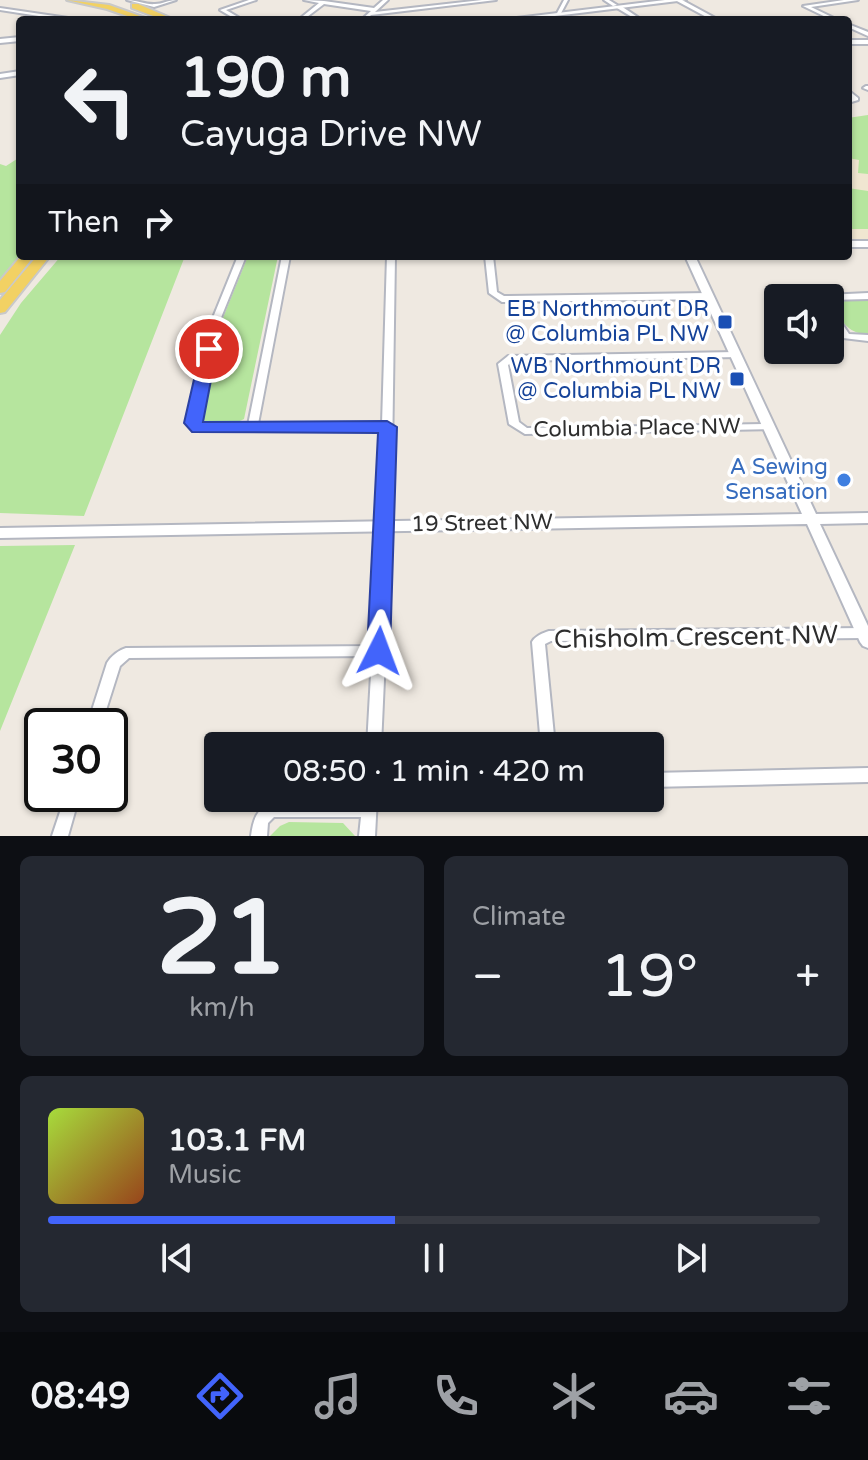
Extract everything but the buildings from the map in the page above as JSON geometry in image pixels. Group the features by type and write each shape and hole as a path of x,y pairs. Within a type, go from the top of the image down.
{"main road":[{"path":"71,0 135,16"},
{"path":"95,0 150,16"},
{"path":"108,0 158,16"},
{"path":"540,16 674,0"},
{"path":"80,1 123,16"},
{"path":"0,289 25,260"},
{"path":"0,309 41,260"}],"street":[{"path":"129,0 154,6 174,0"},
{"path":"233,16 222,10 254,0"},
{"path":"306,0 373,12 494,0"},
{"path":"306,16 327,0"},
{"path":"368,16 386,0"},
{"path":"441,6 447,0"},
{"path":"558,14 566,0"},
{"path":"606,0 633,16"},
{"path":"674,0 699,16"},
{"path":"674,0 708,16"},
{"path":"827,16 805,6 856,0"},
{"path":"2,9 51,16"},
{"path":"240,260 214,325 193,423 199,428 387,427"},
{"path":"252,428 285,260"},
{"path":"375,732 385,525 391,260"},
{"path":"489,260 493,293 502,299 708,296"},
{"path":"692,260 866,638"},
{"path":"844,297 868,296"},
{"path":"844,333 846,336 868,338"},
{"name":"Columbia Place NW","path":"736,355 511,358 503,364 514,424 525,431 768,427"},
{"name":"19 Street NW","path":"0,533 868,518"},
{"name":"Chisholm Crescent NW","path":"547,732 538,642 549,636 866,638"},
{"path":"100,708 114,663 126,653 379,651"},
{"path":"664,780 868,775"},
{"path":"60,836 67,812"},
{"path":"259,836 261,820 269,812"},
{"path":"367,836 368,812"}],"shaded area":[{"path":"868,115 868,239 852,239 852,117"}],"green space":[{"path":"868,115 868,174 858,173 859,160 852,159 852,117"},
{"path":"16,160 16,260 20,260 0,283 0,164 6,166"},
{"path":"852,189 868,191 868,229 852,229"},
{"path":"58,260 183,260 84,516 0,513 0,335 21,303"},
{"path":"246,260 277,260 244,419 228,424 202,419 220,325"},
{"path":"868,299 868,334 855,332 845,325 844,301"},
{"path":"75,545 0,731 0,546"},
{"path":"289,822 343,823 355,836 270,836"}],"place":[{"name":"EB Northmount DR @ Columbia PL NW","path":"725,322"},
{"name":"WB Northmount DR @ Columbia PL NW","path":"737,379"},
{"name":"A Sewing Sensation","path":"844,480"}],"route":[{"path":"209,349 193,423 199,428 387,427 379,651"}]}
